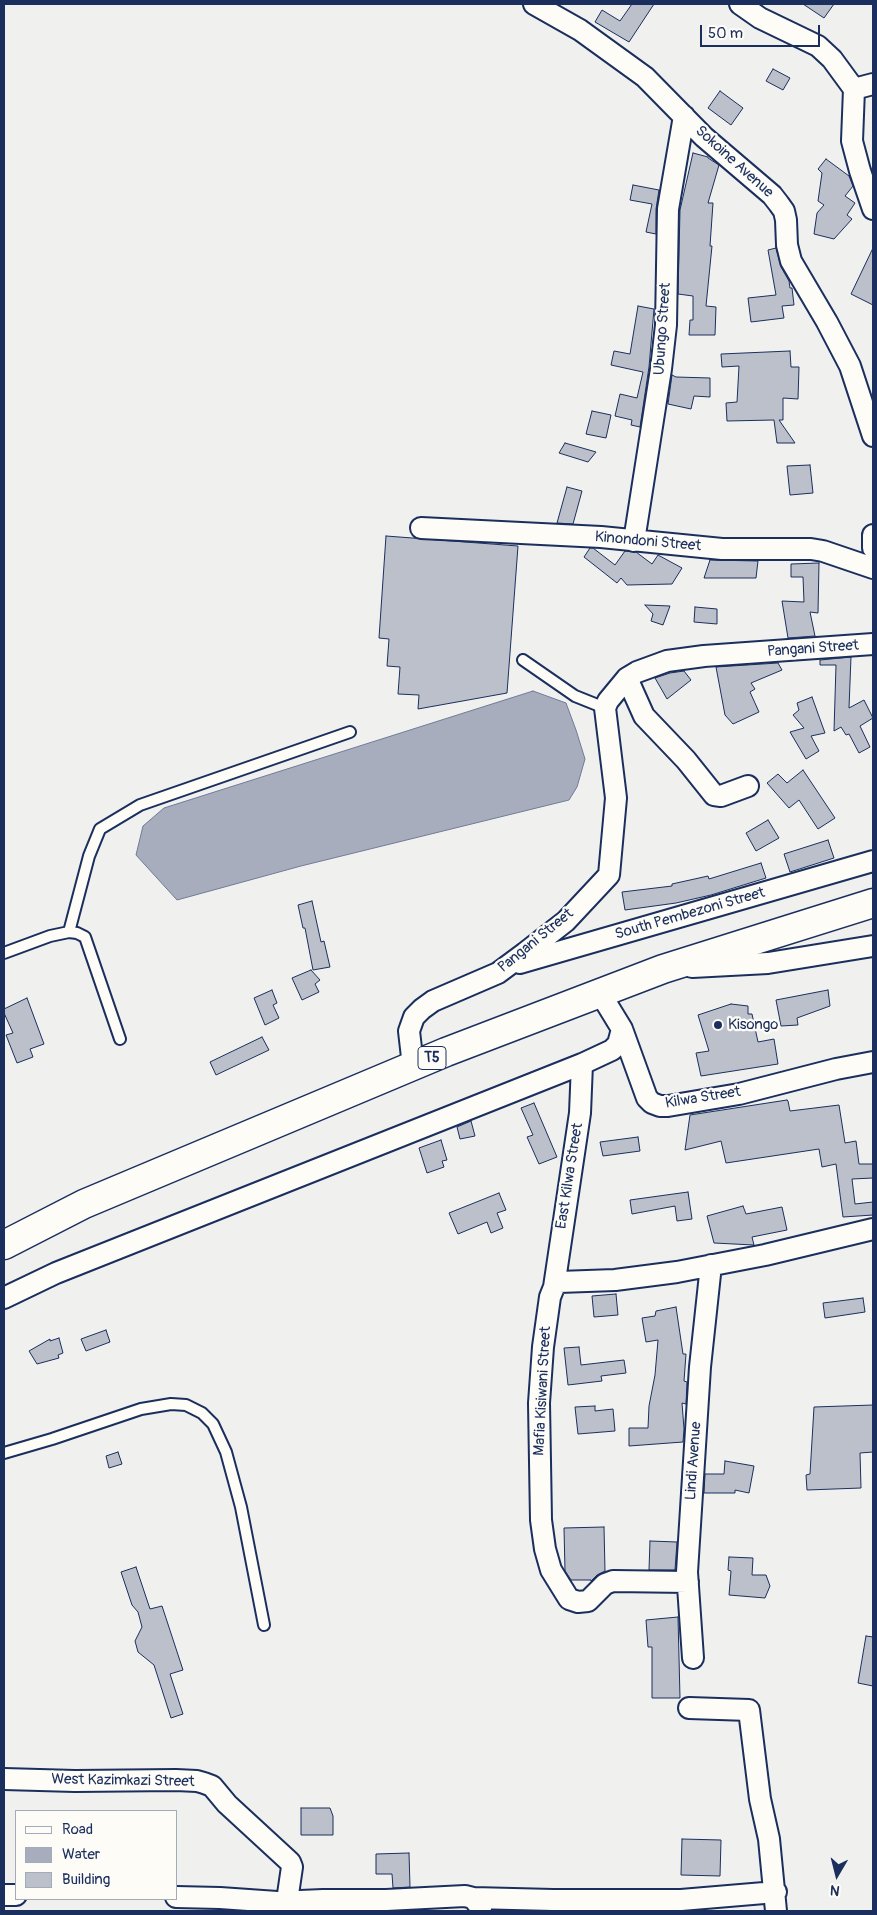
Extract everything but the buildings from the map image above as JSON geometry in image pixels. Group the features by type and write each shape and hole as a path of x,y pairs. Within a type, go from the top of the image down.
{"highway":[{"name":"T5","path":"4,1245 84,1204 413,1066 663,969 873,903"}],"street":[{"name":"Sokoine Avenue","path":"534,4 580,30 645,77 704,137 772,195 784,211 787,245 791,261 827,322 850,366 873,436"},
{"path":"740,4 760,18 818,46 864,86 852,141 873,209"},
{"name":"Ubungo Street","path":"634,541 661,369 666,325 668,209 684,116"},
{"name":"Kinondoni Street","path":"421,528 601,537 722,548 811,549 823,551 873,568"},
{"path":"873,535 873,548"},
{"name":"Pangani Street","path":"413,1066 409,1031 414,1017 434,1001 498,973 507,967 566,921 605,880 611,870 616,798 605,708 608,700 627,678 637,672 667,661 704,656 873,644"},
{"path":"627,678 644,716 686,760 714,794 720,796 748,786"},
{"name":"South Pembezoni Street","path":"507,967 873,861"},
{"path":"663,969 768,964 873,946"},
{"name":"Kilwa Street","path":"600,994 622,1029 647,1098 652,1103 660,1106 739,1094 836,1069 873,1062"},
{"path":"4,1298 56,1273 582,1064 612,1050 618,1044 622,1029"},
{"name":"East Kilwa Street","path":"554,1287 580,1112 582,1064"},
{"path":"554,1287 559,1282 615,1280 711,1265 765,1255 873,1229"},
{"name":"Lindi Avenue","path":"693,1658 688,1582 699,1376 711,1265"},
{"name":"Mafia Kisiwani Street","path":"554,1287 550,1297 543,1347 540,1403 541,1520 545,1549 551,1570 569,1599 578,1602 588,1601 605,1584 613,1581 649,1583 688,1582"},
{"path":"178,1898 220,1898 283,1905 465,1896 478,1904 553,1900 776,1902 769,1839 760,1799 749,1710 690,1708"},
{"name":"West Kazimkazi Street","path":"4,1779 75,1781 176,1780 204,1783 212,1786 227,1804 290,1862 292,1866 283,1905"}],"lane":[{"path":"522,660 575,696 605,708"},
{"path":"69,932 89,856 100,829 140,805 350,732"},
{"path":"4,953 50,936 69,932 85,937 120,1039"},
{"path":"4,1453 140,1409 171,1404 186,1404 202,1413 213,1424 226,1452 241,1507 264,1625"}],"water":[{"path":"533,691 566,703 576,730 585,759 577,787 569,800 301,866 177,900 136,855 143,826 164,808"}],"place":[{"name":"Kisongo","path":"718,1025"}]}
